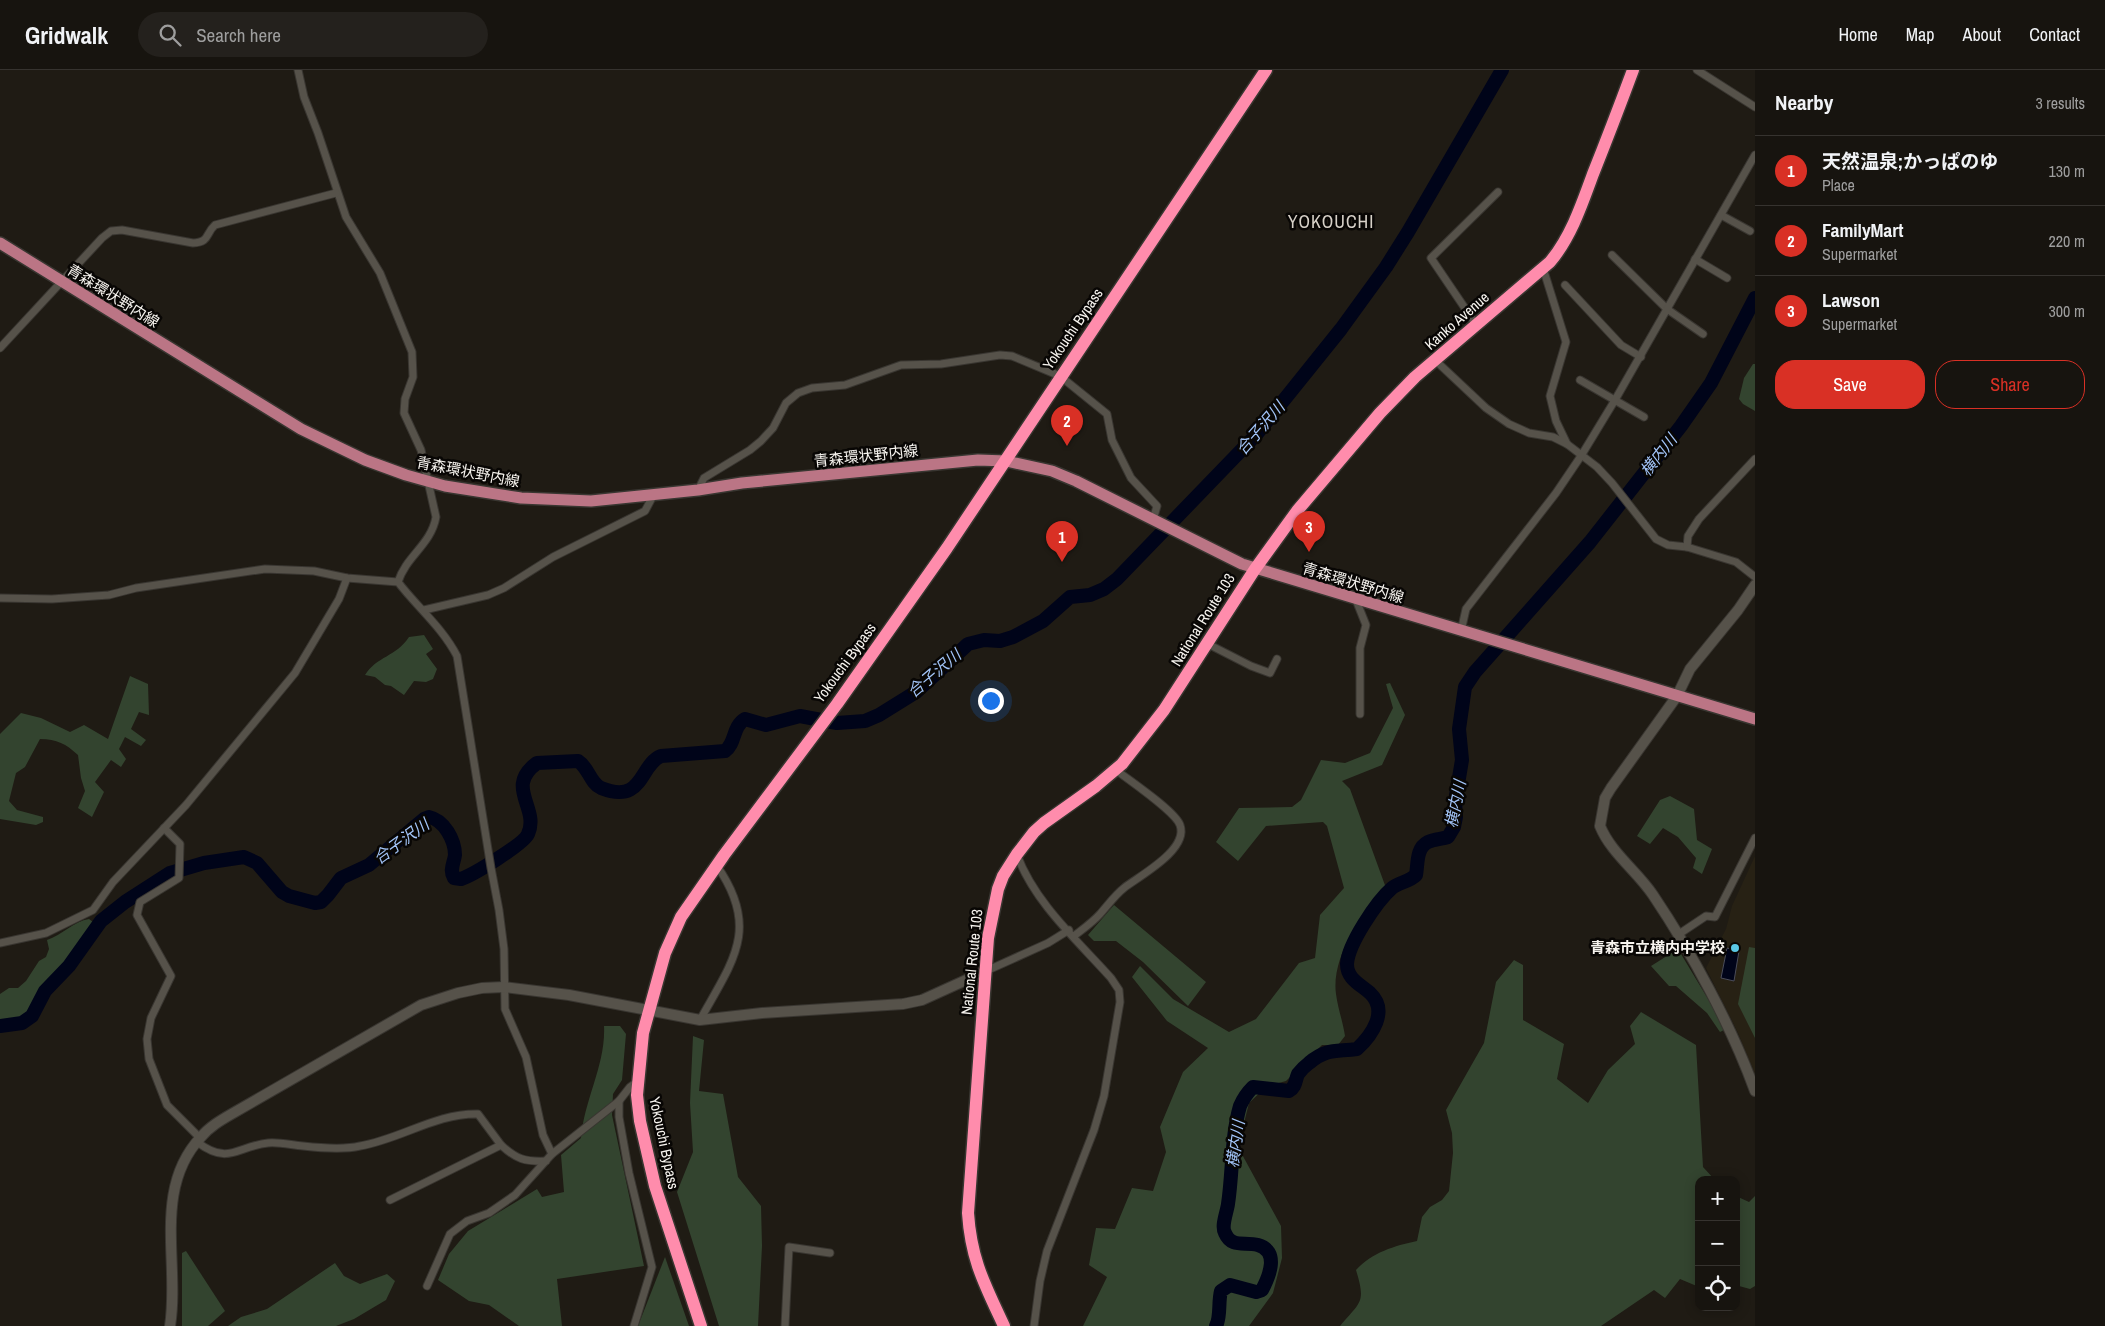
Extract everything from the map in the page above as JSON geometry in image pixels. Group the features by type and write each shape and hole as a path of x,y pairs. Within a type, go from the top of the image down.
{"highway":[{"name":"Yokouchi Bypass","path":"701,1326 655,1186 640,1121 637,1094 642,1033 665,953 681,917 837,704 1006,460 1060,376 1266,70"},
{"name":"Kanko Avenue","path":"1255,569 1296,511 1380,413 1415,378 1477,326 1559,252 1567,237 1634,70"},
{"name":"National Route 103","path":"1004,1326 977,1267 971,1249 968,1213 988,938 993,908 1003,876 1034,832 1116,770 1164,710 1255,569"}],"main road":[{"name":"青森環状野内線","path":"0,243 301,429 365,460 445,486 521,498 591,501 652,496 742,483 961,460 1006,460 1052,471 1255,569 1755,719"}],"street":[{"path":"298,70 304,97 318,133 336,193 346,217 380,273 412,352 413,377 405,400 404,413 421,450 436,517 434,528 428,539 406,564 398,582"},
{"path":"1697,70 1755,107"},
{"path":"1461,631 1466,609 1556,493 1581,456 1641,357 1755,156"},
{"path":"1477,326 1431,258 1498,192"},
{"path":"0,348 102,238 111,231 122,230 193,243 202,242 207,238 215,225 336,193"},
{"path":"1721,215 1750,231"},
{"path":"1612,255 1667,309 1703,334"},
{"path":"1695,259 1727,278"},
{"path":"1543,268 1566,342 1550,396 1556,422 1568,444"},
{"path":"1565,285 1621,345 1641,357"},
{"path":"698,490 704,478 750,450 760,441 772,428 786,403 798,393 812,388 845,385 900,365 941,364 1000,355 1012,356 1060,376 1107,414 1112,440 1131,478 1157,506 1155,521"},
{"path":"1436,361 1486,408 1509,424 1529,433 1553,437 1568,444 1597,467 1612,483 1650,534 1661,542 1668,545 1687,547 1736,562 1755,577"},
{"path":"1580,380 1644,417"},
{"path":"1687,547 1688,536 1695,524 1755,459"},
{"path":"424,610 488,594 504,588 553,557 645,511 652,496"},
{"path":"0,598 52,599 109,595 136,588 265,569 314,571 347,578 398,582 424,610 452,646 457,656 504,949 505,1009 526,1057 543,1135 552,1154"},
{"path":"0,944 46,933 93,910 112,882 164,828 220,765 295,673 339,599 347,578"},
{"path":"1755,586 1690,669 1677,696 1605,798 1600,826 1612,847 1651,893 1679,934 1743,1057 1755,1091"},
{"path":"1356,600 1366,624 1360,648 1360,714"},
{"path":"1206,643 1251,666 1270,673 1277,659"},
{"path":"1074,936 1099,915 1123,888 1152,869 1167,856 1175,846 1181,832 1180,826 1173,815 1116,770"},
{"path":"164,828 180,844 180,875 179,878 140,902 137,914 171,976 151,1018 146,1039 149,1059 167,1105 209,1152 219,1154 238,1152 266,1143 360,1147 424,1124 467,1114 478,1114 501,1145 514,1156 533,1162 546,1161"},
{"path":"1679,934 1706,916 1715,917 1755,838"},
{"path":"1017,854 1023,870 1038,895 1111,978 1119,990 1120,1002 1104,1096 1094,1130 1047,1251 1040,1281 1034,1326"},
{"path":"700,1020 731,967 736,952 739,929 738,908 728,882 717,866"},
{"path":"170,1326 172,1286 170,1226 175,1183 187,1157 198,1140 218,1122 421,1006 458,992 504,987 569,995 700,1020 762,1013 902,1004 922,1000 1048,942 1068,930"},
{"path":"427,1286 450,1234 467,1221 489,1213 515,1195 552,1154 618,1100 639,1080"},
{"path":"618,1100 619,1117 629,1174 652,1267 634,1326"},
{"path":"390,1200 501,1145"},
{"path":"785,1326 789,1247 830,1253"}],"shaded area":[{"name":"青森市立横内中学校","path":"1755,856 1755,1074 1738,1033 1706,968 1726,929 1732,906"}],"green space":[{"path":"1753,364 1755,364 1755,411 1743,404 1739,399 1744,378"},
{"path":"424,635 433,649 426,654 437,669 433,679 426,682 414,681 404,695 391,686 385,685 375,677 365,675 375,664 404,644 409,637"},
{"path":"130,676 148,684 149,715 139,712 131,729 146,740 141,746 125,737 119,749 126,759 121,767 111,760 95,782 104,792 92,817 78,808 85,791 78,755 61,743 40,739 25,767 16,773 9,801 17,810 43,817 43,822 36,825 0,819 0,734 21,713 41,718 70,732 84,725 108,739"},
{"path":"1390,683 1405,715 1382,765 1342,781 1350,789 1386,888 1358,922 1343,951 1338,966 1336,994 1345,1036 1338,1045 1322,1045 1286,1081 1267,1086 1249,1103 1238,1147 1281,1226 1282,1258 1273,1293 1249,1326 1083,1326 1107,1277 1089,1265 1096,1228 1115,1229 1132,1188 1153,1191 1166,1152 1160,1127 1183,1072 1208,1048 1167,1021 1132,977 1140,966 1173,999 1229,1032 1256,1019 1299,963 1315,958 1320,915 1344,888 1327,826 1323,822 1266,826 1238,861 1216,842 1239,808 1292,807 1301,800 1321,760 1345,763 1370,753 1393,708 1386,684"},
{"path":"1670,796 1694,809 1697,840 1712,849 1702,874 1693,868 1696,858 1678,837 1663,828 1650,844 1637,836 1660,800"},
{"path":"1114,905 1206,982 1188,1006 1143,962 1116,941 1094,941 1088,935"},
{"path":"89,919 93,922 85,937 39,996 32,1012 20,1020 0,1021 0,994 9,988 18,988 26,981 39,961 46,957 49,949 47,940 78,922"},
{"path":"1749,947 1755,948 1755,1038 1738,1004"},
{"path":"1678,949 1726,1029 1720,1032 1707,1013 1676,986 1669,986 1651,966"},
{"path":"1514,960 1523,965 1523,1020 1564,1044 1557,1079 1588,1103 1608,1070 1635,1044 1630,1026 1641,1012 1696,1045 1703,1167 1711,1176 1695,1176 1695,1285 1680,1279 1665,1298 1654,1290 1601,1326 1340,1326 1360,1301 1361,1289 1356,1270 1377,1254 1417,1241 1422,1217 1430,1207 1442,1200 1449,1191 1453,1153 1452,1133 1446,1110 1484,1043 1496,982"},
{"path":"604,1026 620,1026 626,1034 622,1080 613,1094 612,1115 644,1266 557,1279 562,1326 519,1326 489,1305 469,1301 438,1280 449,1254 468,1231 537,1189 542,1197 564,1192 561,1155 581,1138 586,1110 602,1054"},
{"path":"693,1036 704,1040 699,1091 723,1094 738,1177 761,1206 762,1246 758,1326 719,1326 677,1192 693,1152 690,1103"},
{"path":"1755,1196 1755,1286 1750,1289 1740,1286 1740,1198 1749,1202"},
{"path":"186,1251 225,1311 208,1326 182,1326 182,1253"},
{"path":"665,1257 689,1326 638,1326"},
{"path":"335,1263 344,1276 360,1284 387,1274 395,1281 386,1300 354,1319 336,1326 228,1326 241,1317 267,1309"}],"water":[{"path":"1727,948 1739,951 1734,981 1721,978"}],"waterway":[{"name":"合子沢川","path":"0,1026 22,1023 32,1016 45,991 69,966 101,921 125,902 170,873 204,863 244,857 257,863 282,892 289,896 315,903 321,902 341,878 369,865 424,819 429,817 444,826 451,837 455,855 452,869 453,875 454,878 461,879 508,852 528,834 530,815 523,789 523,781 528,772 537,763 578,761 585,767 597,786 615,792 625,791 633,788 648,767 661,756 725,751 731,744 738,726 745,719 766,725 800,716 837,723 865,721 879,715 916,692 968,644 984,640 1000,641 1013,637 1043,621 1070,597 1090,595 1104,589 1117,579 1255,436 1341,329 1386,267 1408,232 1502,70"},
{"name":"横内川","path":"1216,1326 1221,1291 1230,1285 1256,1292 1262,1290 1271,1264 1269,1252 1265,1248 1253,1244 1235,1243 1228,1238 1224,1230 1230,1192 1235,1130 1241,1103 1253,1087 1289,1091 1294,1086 1298,1074 1315,1058 1332,1051 1357,1049 1373,1030 1378,1015 1376,1000 1349,974 1347,964 1349,956 1364,923 1386,894 1398,884 1416,875 1421,848 1430,841 1448,837 1454,827 1456,817 1455,802 1462,760 1459,729 1465,687 1475,672 1590,542 1681,426 1711,383 1755,298"}],"place":[{"name":"FamilyMart","path":"1067,446"},
{"name":"Lawson","path":"1309,552"},
{"name":"天然温泉;かっぱのゆ","path":"1062,562"},
{"name":"青森市立横内中学校","path":"1735,948"}],"district":[{"name":"YOKOUCHI","path":"1331,222"}]}
